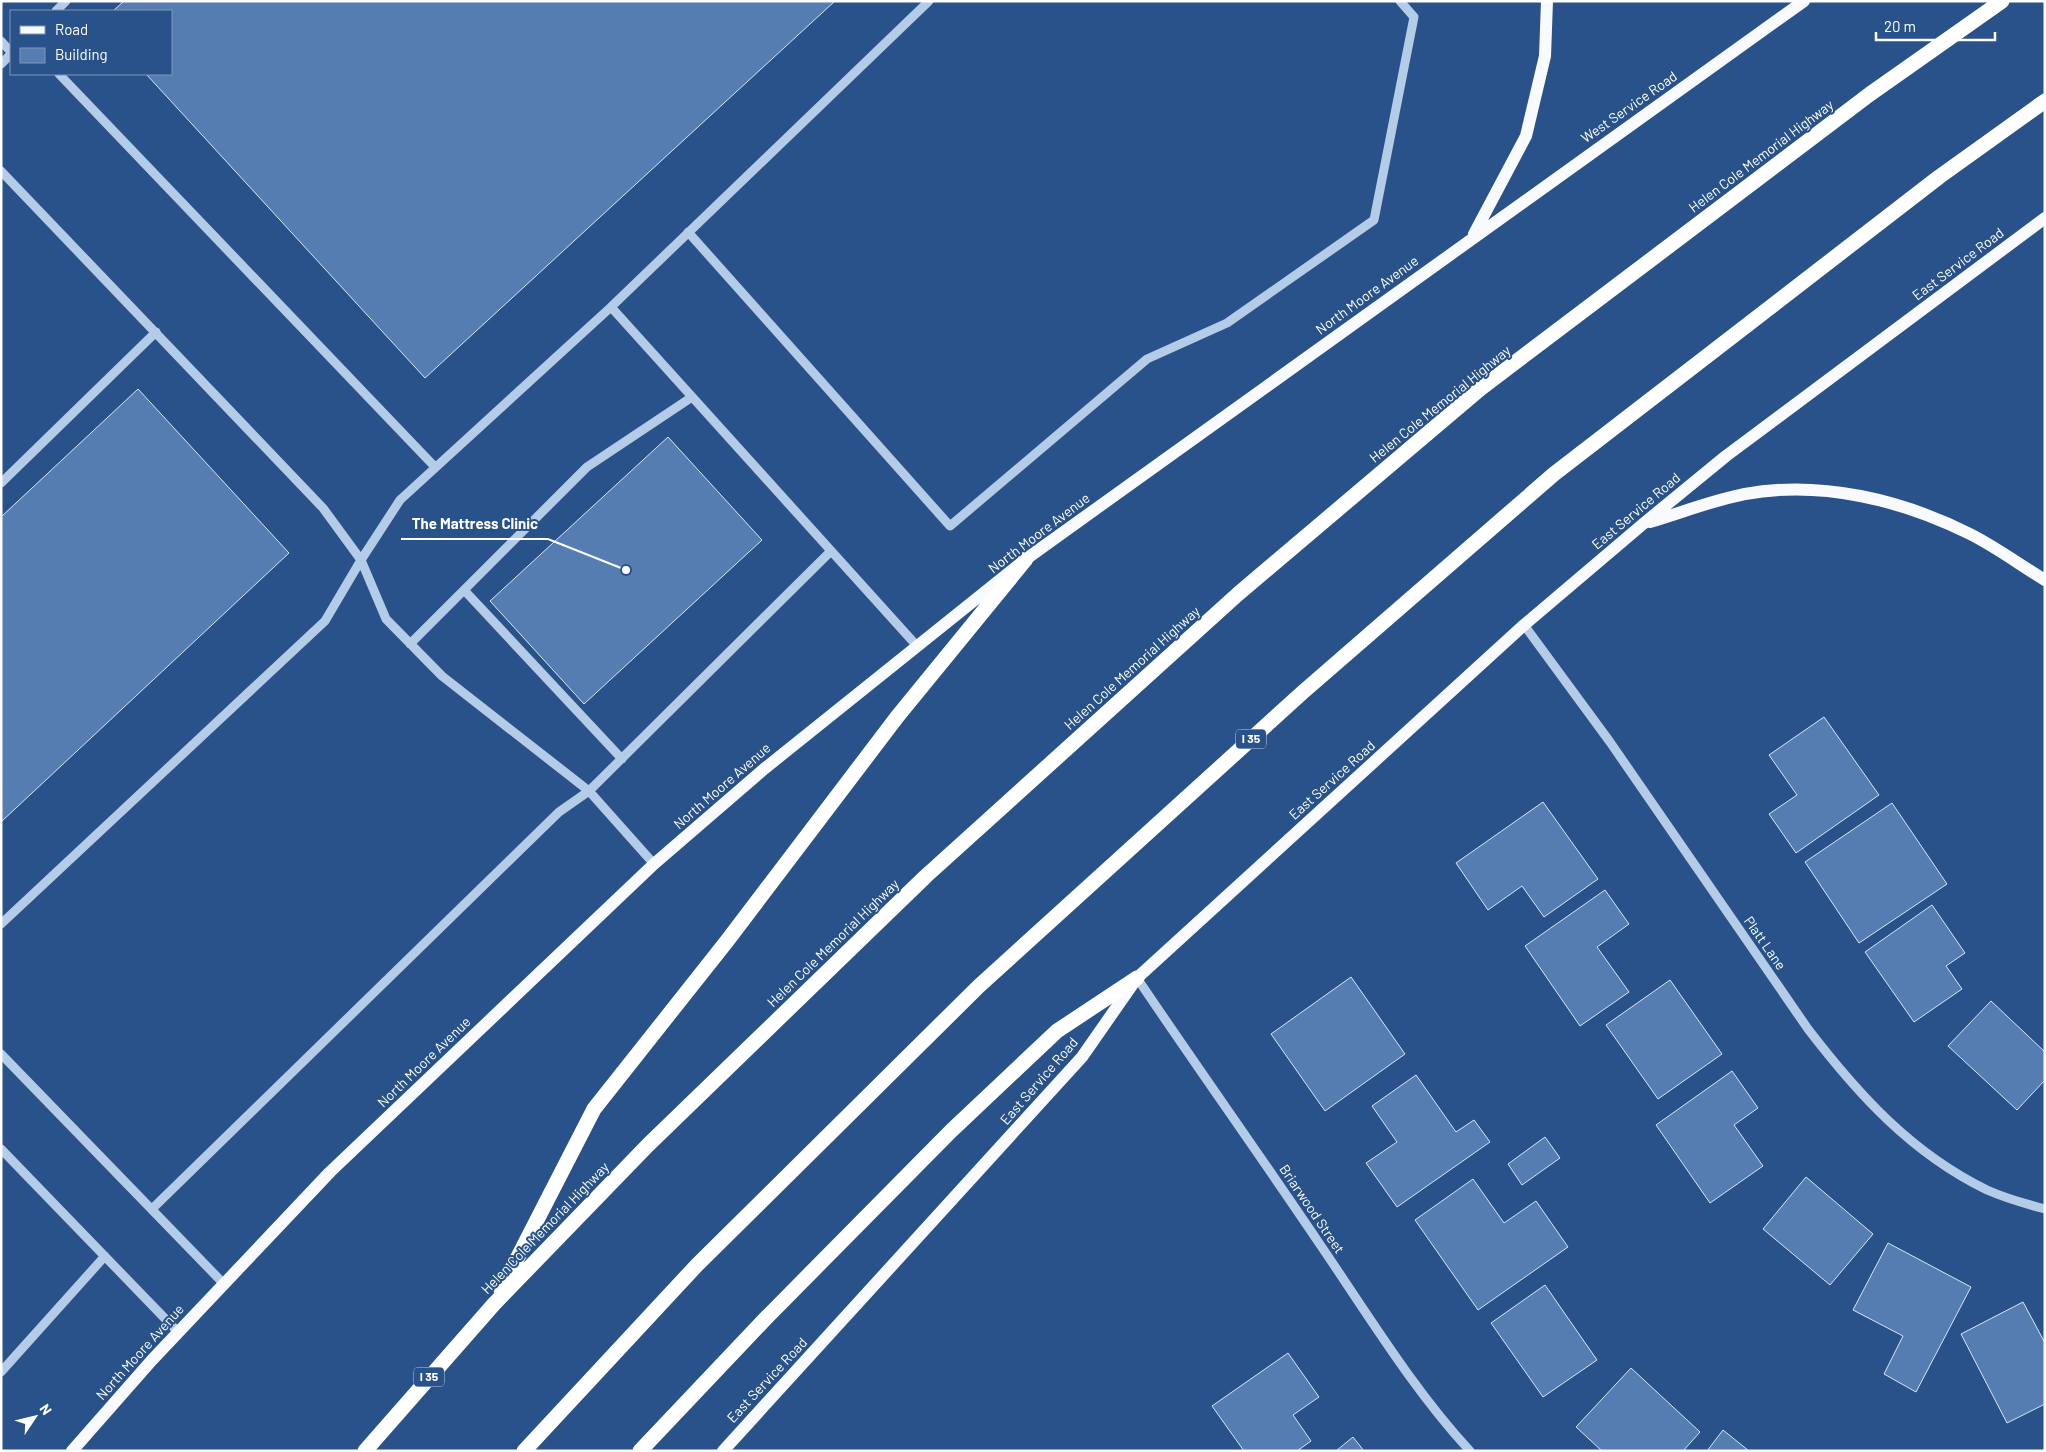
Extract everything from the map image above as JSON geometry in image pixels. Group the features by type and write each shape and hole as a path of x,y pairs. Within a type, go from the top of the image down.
{"highway":[{"name":"Helen Cole Memorial Highway","path":"365,1451 494,1304 648,1145 926,876 1238,594 1480,389 1870,94 2002,1"},
{"name":"I 35","path":"524,1451 697,1265 979,986 1303,692 1554,474 1939,178 2045,101"},
{"path":"494,1304 594,1109 727,941 897,717 1026,559"},
{"path":"640,1451 766,1317 972,1111 1057,1031 1137,978"}],"main road":[{"path":"1472,237 1526,136 1545,56 1547,1"},
{"name":"West Service Road","path":"1472,237 1804,1"},
{"name":"East Service Road","path":"723,1451 1082,1057 1137,978 1524,625 1642,524 1734,450 2045,218"},
{"name":"North Moore Avenue","path":"72,1451 178,1332 330,1172 654,864 764,769 1026,559 1472,237"},
{"path":"1642,524 1745,494 1796,489 1840,492 1891,503 1971,534 2045,580"}],"street":[{"path":"57,10 66,1"},
{"path":"1,924 325,621 361,560 400,500 611,307 929,1"},
{"path":"688,232 950,526 1147,359 1227,323 1374,220 1414,16 1400,1"},
{"path":"1,42 10,52"},
{"path":"1,64 10,54"},
{"path":"60,75 435,467"},
{"path":"1,171 324,508 361,560 386,619 442,676 589,792 654,864"},
{"path":"611,307 917,646"},
{"path":"1,483 156,332"},
{"path":"410,644 586,467 692,397"},
{"path":"152,1209 559,812 589,792 831,551"},
{"path":"464,590 622,759"},
{"name":"Platt Lane","path":"1524,625 1615,750 1808,1028 1843,1074 1892,1126 1942,1164 1988,1190 2045,1209"},
{"name":"Briarwood Street","path":"1137,978 1229,1109 1394,1353 1470,1451"},
{"path":"1,1054 224,1284"},
{"path":"1,1149 178,1332"},
{"path":"1,1372 105,1256"}],"building":[{"path":"124,1 835,1 425,378 147,75 172,75 172,10 114,10"},
{"path":"138,389 289,553 1,822 1,517"},
{"path":"668,437 762,540 584,704 490,601"},
{"path":"1824,717 1879,795 1796,853 1769,814 1797,795 1769,755"},
{"path":"1543,802 1598,879 1544,917 1522,886 1488,910 1456,863"},
{"path":"1892,803 1947,884 1859,943 1805,862"},
{"path":"1605,890 1629,924 1597,947 1629,992 1580,1026 1525,946"},
{"path":"1932,905 1965,953 1946,966 1962,989 1914,1022 1865,952"},
{"path":"1351,977 1405,1054 1325,1111 1271,1034"},
{"path":"1670,980 1722,1054 1658,1099 1606,1025"},
{"path":"1991,1001 2045,1052 2045,1080 2017,1110 1948,1046"},
{"path":"1732,1071 1758,1108 1734,1125 1763,1166 1710,1203 1656,1125"},
{"path":"1416,1075 1456,1132 1474,1120 1490,1142 1397,1207 1366,1163 1397,1142 1372,1106"},
{"path":"1545,1137 1560,1158 1522,1185 1508,1164"},
{"path":"1806,1177 1873,1234 1830,1285 1763,1229"},
{"path":"1473,1179 1504,1223 1536,1201 1568,1247 1478,1310 1415,1220"},
{"path":"1888,1243 1971,1287 1916,1392 1884,1374 1903,1336 1853,1310"},
{"path":"1545,1285 1597,1360 1543,1397 1491,1323"},
{"path":"2023,1302 2045,1343 2045,1404 2007,1423 1961,1334"},
{"path":"1288,1353 1319,1397 1293,1415 1311,1441 1297,1451 1244,1451 1212,1406"},
{"path":"1631,1368 1700,1432 1683,1451 1602,1451 1576,1427"},
{"path":"1723,1430 1749,1451 1707,1451"},
{"path":"1353,1437 1364,1451 1336,1451"}],"place":[{"name":"The Mattress Clinic","path":"626,570"}]}
